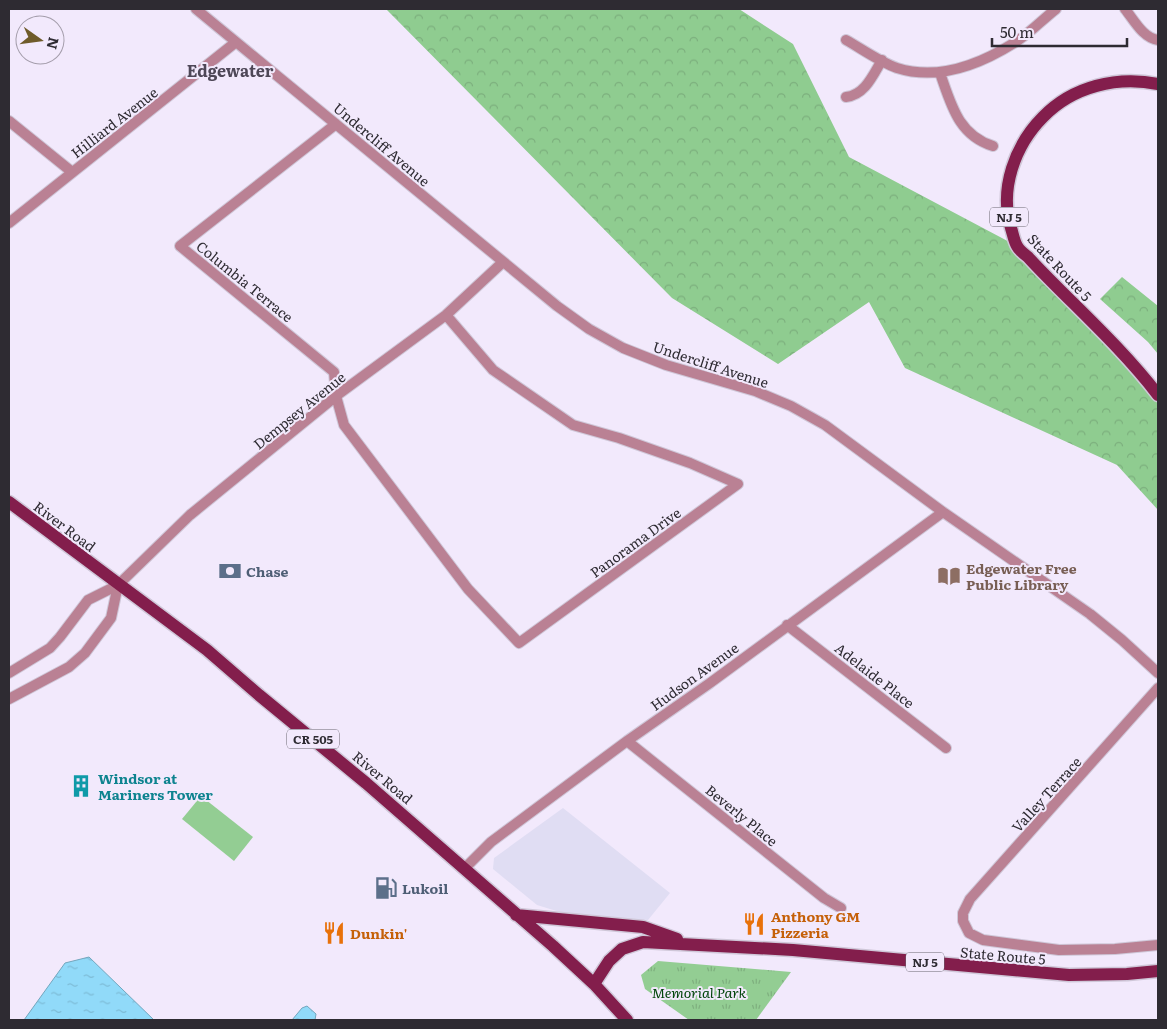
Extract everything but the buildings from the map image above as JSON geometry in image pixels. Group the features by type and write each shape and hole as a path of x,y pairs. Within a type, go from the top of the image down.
{"main road":[{"name":"State Route 5","path":"1158,84 1142,81 1119,81 1096,85 1075,93 1052,108 1034,127 1020,146 1012,168 1007,192 1009,221 1016,246 1112,343 1158,395"},
{"name":"River Road","path":"9,502 207,650 366,782 594,984 627,1020"},
{"path":"516,914 643,927 691,943"},
{"name":"State Route 5","path":"594,984 609,961 622,949 643,942 691,943 793,950 1069,975 1127,974 1158,970"}],"street":[{"name":"Undercliff Avenue","path":"196,9 502,262 589,329 623,348 666,366 755,391 791,406 825,425 943,512 1090,614 1158,673"},
{"path":"846,40 896,67 918,73 940,72 970,66 1014,43 1056,9"},
{"path":"1125,9 1144,33 1152,39 1158,40"},
{"name":"Hilliard Avenue","path":"9,223 236,42"},
{"path":"846,97 862,90 882,60"},
{"path":"940,72 953,110 964,126 978,140 993,146"},
{"path":"9,121 72,172"},
{"name":"Columbia Terrace","path":"336,124 180,246 334,372 336,396"},
{"name":"Dempsey Avenue","path":"9,673 50,648 88,600 118,585 190,515 336,396 446,315 502,262"},
{"name":"Panorama Drive","path":"336,396 344,425 468,589 519,643 738,484 690,463 619,438 573,425 493,370 446,315"},
{"name":"Hudson Avenue","path":"465,868 492,842 627,741 710,683 943,512"},
{"path":"9,699 69,667 85,652 111,618 118,585"},
{"name":"Adelaide Place","path":"787,625 946,748"},
{"name":"Valley Terrace","path":"1158,688 970,899 963,913 965,927 975,937 992,942 1059,950 1115,949 1158,945"},
{"name":"Beverly Place","path":"627,741 824,898 841,908"}],"shaded area":[{"path":"563,808 670,893 648,920 576,917 537,905 493,869 494,858"}],"green space":[{"path":"386,9 739,9 793,44 849,157 1017,246 1158,395 1158,510 1117,465 905,368 869,302 778,364 672,298"},
{"path":"1122,277 1158,306 1158,354 1148,342 1100,299"},
{"path":"201,796 253,837 234,861 182,819"},
{"name":"Memorial Park","path":"658,961 791,972 756,1020 689,1020 645,989 641,975"}],"water":[{"path":"89,957 154,1020 24,1020 65,963"},
{"path":"307,1006 316,1014 315,1020 292,1020 302,1008"}],"place":[{"name":"Chase","path":"230,571"},
{"name":"Edgewater Free Public Library","path":"949,576"},
{"name":"Windsor at Mariners Tower","path":"81,786"},
{"name":"Lukoil","path":"386,888"},
{"name":"Anthony GM Pizzeria","path":"754,924"},
{"name":"Dunkin'","path":"334,933"}],"district":[{"name":"Edgewater","path":"230,70"}]}
